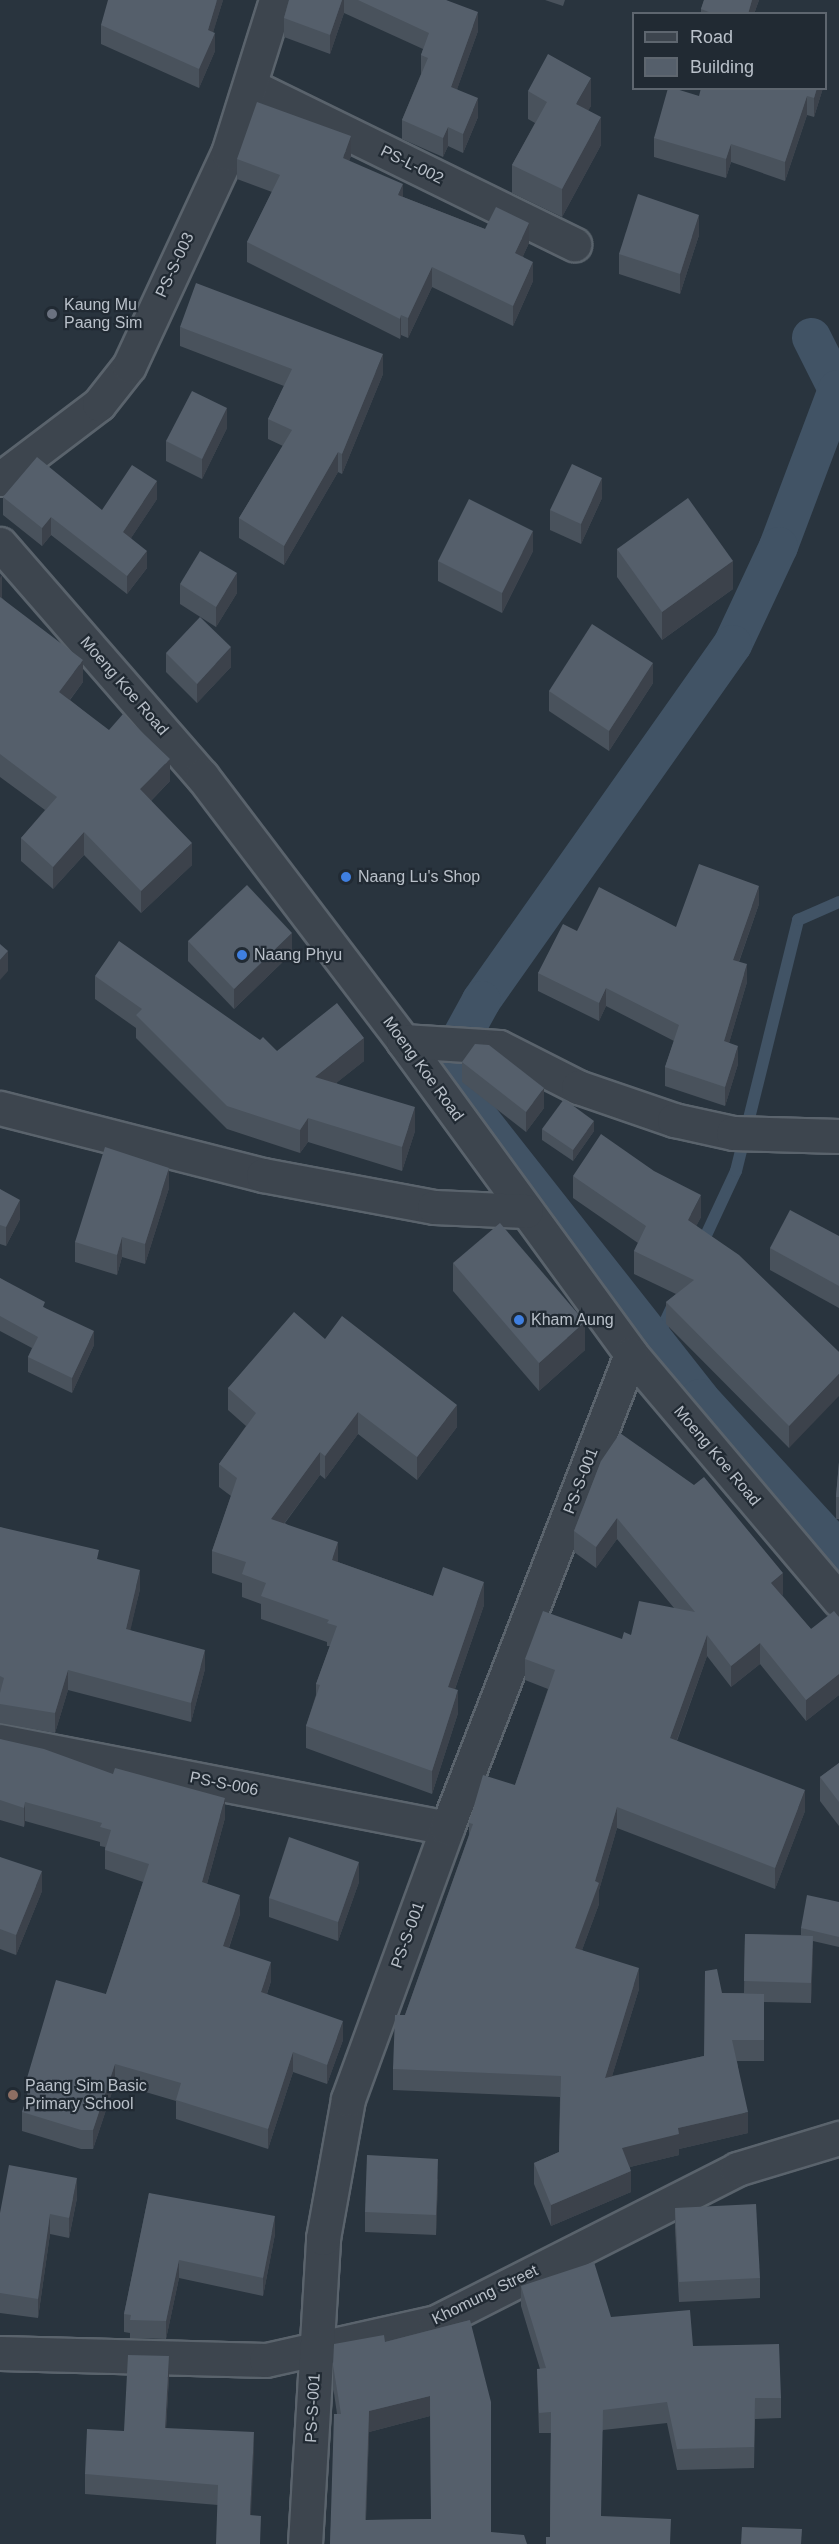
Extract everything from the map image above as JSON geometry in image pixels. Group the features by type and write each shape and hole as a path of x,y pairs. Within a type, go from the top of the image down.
{"street":[{"name":"PS-S-003","path":"0,479 99,404 129,366 228,153 251,86 276,0"},
{"name":"PS-L-002","path":"251,86 574,244"},
{"name":"Moeng Koe Road","path":"0,544 202,776 403,1041 631,1354 839,1600"},
{"path":"403,1041 499,1047 578,1087 663,1116 744,1134 839,1136"},
{"path":"0,1108 275,1177 434,1207 526,1211"},
{"name":"PS-S-001","path":"305,2544 323,2238 348,2099 447,1828 631,1354"},
{"name":"PS-S-006","path":"0,1741 447,1828"},
{"name":"Khomung Street","path":"0,2353 266,2360 436,2322 737,2169 839,2138"}],"building":[{"path":"108,0 217,0 208,30 215,33 199,69 101,25"},
{"path":"289,0 342,0 330,35 284,18"},
{"path":"358,0 446,0 478,12 451,87 478,98 463,134 448,127 443,138 402,120 428,58 421,55 429,33"},
{"path":"704,0 752,0 749,12 709,12 701,9"},
{"path":"548,54 591,78 576,104 601,117 562,189 512,165 547,102 528,91"},
{"path":"667,90 680,90 699,96 700,90 816,90 814,98 807,96 785,162 731,144 726,159 654,138"},
{"path":"257,102 351,136 343,158 403,184 398,195 485,229 496,207 529,223 515,253 533,262 513,306 432,267 408,318 401,315 400,319 247,242 280,175 237,159"},
{"path":"638,194 699,215 680,274 619,254"},
{"path":"196,283 383,354 342,454 338,452 284,546 239,518 292,430 268,419 292,369 180,327"},
{"path":"192,391 227,408 202,459 166,441"},
{"path":"37,457 102,510 132,465 157,481 123,532 147,551 127,576 51,517 42,528 3,497"},
{"path":"572,464 602,478 581,524 550,510"},
{"path":"688,498 733,561 662,612 617,549"},
{"path":"469,499 533,531 502,593 438,561"},
{"path":"200,551 237,573 216,607 180,584"},
{"path":"0,597 83,660 59,692 109,730 123,714 170,759 140,789 192,843 141,891 84,832 53,867 21,838 57,797 0,754"},
{"path":"200,617 231,647 197,684 166,653"},
{"path":"592,624 653,663 609,731 549,691"},
{"path":"699,864 759,886 733,960 747,964 724,1041 738,1046 725,1087 665,1067 679,1025 606,988 599,1003 538,973 563,924 577,931 599,887 676,927"},
{"name":"Naang Phyu","path":"247,885 292,933 234,989 188,941"},
{"path":"119,941 260,1040 263,1037 277,1051 337,1003 364,1038 315,1077 415,1107 402,1147 308,1118 300,1130 227,1106 136,1015 142,1009 95,976"},
{"path":"0,944 8,951 0,960"},
{"path":"475,1044 489,1045 544,1088 526,1112 462,1062"},
{"path":"564,1099 594,1121 573,1150 542,1129"},
{"path":"601,1134 654,1171 701,1195 688,1220 739,1255 839,1352 839,1374 789,1426 666,1302 694,1280 634,1251 646,1226 573,1176"},
{"path":"105,1147 169,1168 145,1244 122,1237 117,1255 75,1242"},
{"path":"0,1189 20,1200 6,1227 0,1225"},
{"path":"790,1210 839,1236 839,1286 770,1248"},
{"path":"500,1223 585,1322 539,1363 453,1263"},
{"path":"0,1278 45,1302 43,1307 94,1331 72,1378 28,1357 38,1337 0,1316"},
{"path":"294,1312 325,1339 342,1316 457,1405 417,1457 358,1412 325,1456 320,1452 271,1519 338,1542 332,1560 433,1596 443,1567 484,1582 448,1687 458,1690 432,1771 306,1726 320,1685 316,1684 337,1626 327,1623 329,1620 261,1596 266,1583 242,1574 246,1562 212,1551 237,1478 219,1464 256,1413 228,1388"},
{"path":"620,1433 694,1485 704,1477 783,1573 771,1583 811,1629 834,1611 839,1617 839,1674 806,1700 760,1643 731,1666 707,1635 670,1738 805,1790 775,1868 617,1807 595,1881 599,1883 575,1948 639,1968 605,2078 704,2056 705,1971 717,1969 722,1993 764,1994 764,2040 732,2040 748,2112 678,2128 679,2134 622,2148 631,2171 551,2205 534,2163 559,2152 561,2076 393,2069 395,2015 405,2015 473,1824 469,1823 483,1775 515,1785 555,1670 525,1659 543,1611 622,1639 624,1632 631,1635 639,1601 695,1612 617,1518 596,1547 574,1531 601,1461"},
{"path":"839,1462 839,1497 836,1497"},
{"path":"0,1527 99,1550 97,1559 140,1570 126,1629 205,1650 191,1703 68,1670 55,1713 0,1704 4,1678 0,1676"},
{"path":"0,1739 44,1749 113,1774 115,1768 225,1798 202,1882 240,1895 223,1946 271,1962 261,1992 343,2021 327,2065 293,2052 268,2129 176,2100 181,2083 115,2064 93,2130 81,2130 22,2112 33,2080 27,2078 56,1980 106,1994 149,1864 105,1850 111,1830 100,1827 102,1823 25,1802 24,1808 0,1800"},
{"path":"839,1763 839,1802 820,1777"},
{"path":"289,1837 359,1862 338,1922 269,1898"},
{"path":"0,1857 42,1871 16,1935 0,1929"},
{"path":"807,1895 839,1902 839,1937 801,1928"},
{"path":"745,1934 813,1936 811,1983 744,1981"},
{"path":"367,2155 438,2159 436,2215 365,2212"},
{"path":"9,2165 77,2178 69,2218 50,2214 38,2299 0,2293 0,2213"},
{"path":"149,2193 275,2216 263,2278 179,2260 166,2321 130,2320 131,2315 124,2314"},
{"path":"756,2204 760,2278 679,2282 675,2208"},
{"path":"594,2262 611,2317 690,2310 693,2346 779,2344 781,2398 755,2398 754,2447 677,2449 667,2402 603,2410 601,2516 671,2519 670,2544 546,2544 546,2537 550,2537 551,2412 539,2413 537,2369 546,2368 521,2286"},
{"path":"470,2320 491,2402 491,2532 524,2535 527,2544 330,2544 334,2414 341,2414 333,2365 334,2344 384,2335 385,2342","holes":["430,2396 431,2519 365,2520 369,2411"]},
{"path":"128,2355 169,2356 165,2428 254,2432 250,2515 261,2516 260,2544 216,2544 218,2485 85,2474 87,2429 124,2431"},
{"path":"742,2527 802,2529 801,2544 741,2544"}],"waterway":[{"path":"811,337 837,389 778,546 732,644 481,1000 442,1071 699,1398 839,1551"},
{"path":"701,1246 736,1171 798,920 839,902"},
{"path":"655,1343 673,1305"}],"place":[{"name":"Kaung Mu Paang Sim","path":"52,314"},
{"name":"Naang Lu's Shop","path":"346,877"},
{"name":"Naang Phyu","path":"242,955"},
{"name":"Kham Aung","path":"519,1320"},
{"name":"Paang Sim Basic Primary School","path":"13,2095"}]}
